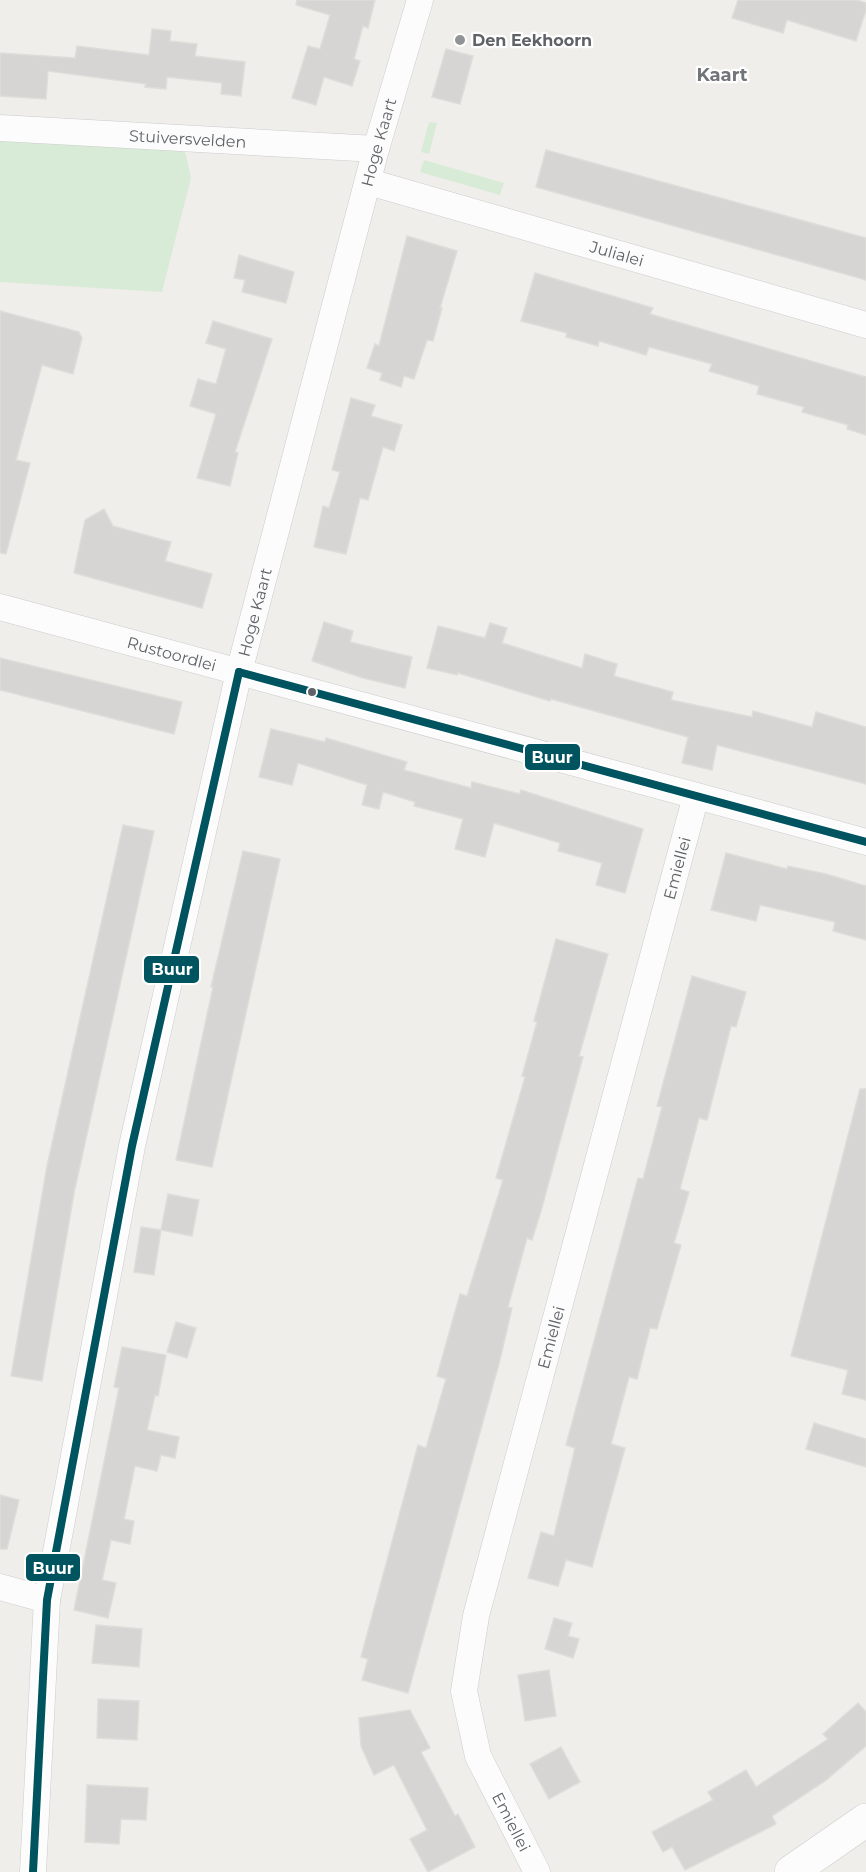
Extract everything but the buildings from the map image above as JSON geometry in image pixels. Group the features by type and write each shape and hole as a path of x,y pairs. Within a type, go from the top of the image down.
{"street":[{"name":"Hoge Kaart","path":"33,1872 46,1600 132,1146 239,672 376,149 420,0"},
{"name":"Stuiversvelden","path":"0,128 376,149"},
{"name":"Julialei","path":"369,182 866,325"},
{"name":"Rustoordlei","path":"0,608 866,842"},
{"name":"Emiellei","path":"537,1872 478,1755 464,1691 476,1616 696,796"},
{"path":"0,1587 46,1600"},
{"path":"791,1872 866,1820"}],"green space":[{"path":"429,122 437,123 429,154 421,152"},
{"path":"0,141 185,151 191,178 162,292 0,282"},
{"path":"424,160 504,183 500,195 420,172"}],"transit line":[{"name":"Buur","path":"239,672 866,842"},
{"name":"Buur","path":"33,1872 47,1600 132,1146 239,672"}],"place":[{"name":"Den Eekhoorn","path":"460,40"}],"district":[{"name":"Kaart","path":"722,75"}]}
